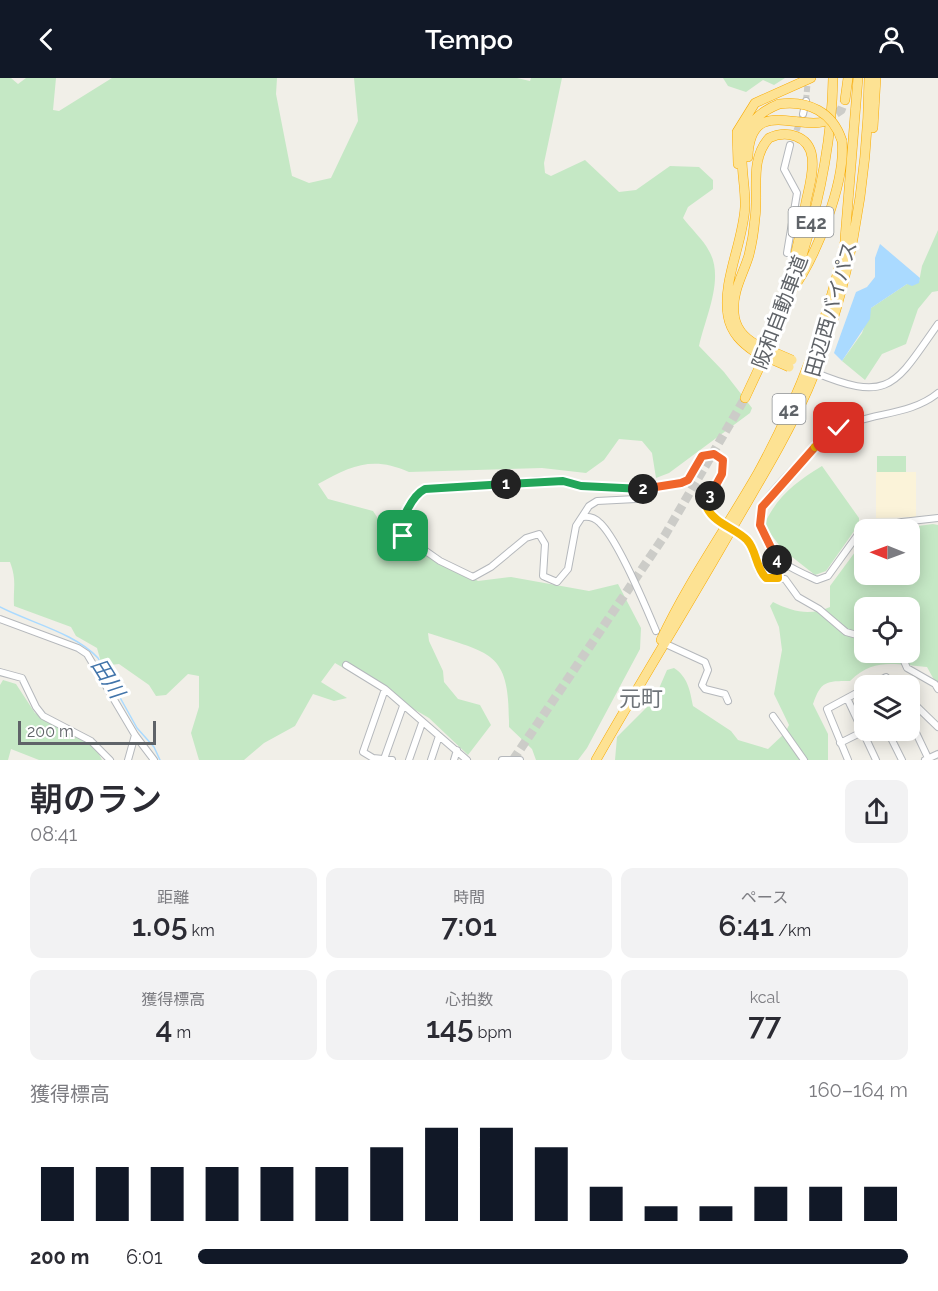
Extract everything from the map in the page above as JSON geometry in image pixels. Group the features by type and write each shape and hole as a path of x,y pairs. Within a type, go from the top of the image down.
{"highway":[{"path":"744,196 735,145 742,119 755,103 811,78"},
{"name":"E42","path":"827,121 833,78"},
{"path":"845,100 848,78"},
{"name":"42","path":"846,239 858,78"},
{"name":"田辺西バイパス","path":"730,526 778,434 833,291 846,239 859,157 864,78"},
{"name":"田辺西バイパス","path":"596,760 730,526 792,423 814,372 843,283 849,251 865,154 869,78"},
{"name":"42","path":"849,251 864,192 873,129 876,78"},
{"path":"792,291 826,224 840,173 842,141 835,125 813,106 796,102 779,104 758,116 746,133 742,150 744,216 728,300 728,314 736,336 756,349 814,372"},
{"path":"756,349 743,335 734,316 734,298 742,270 752,214 747,160 752,136 765,123 775,119 827,121"},
{"name":"阪和自動車道","path":"745,398 772,342 792,291 820,189 827,121"},
{"path":"742,270 748,256 756,217 758,154 769,138 782,134 794,135 810,150 813,169 791,279 772,342"}],"street":[{"path":"803,114 806,101"},
{"path":"786,253 797,202 797,193 784,169 790,145"},
{"path":"814,372 852,387 883,386 901,375 938,324"},
{"path":"854,544 828,576 823,580 817,580 790,567 777,557 760,525 762,507 803,459 839,428 870,417 920,406 938,393"},
{"path":"638,489 636,499 597,501 590,506 576,525 568,569 557,582 543,576 545,544 539,534 526,537 491,567 473,577 440,561 400,533 401,525 417,493 425,489 544,480 563,481 581,486 638,489 681,483 693,473 702,456 714,454 723,460 724,467 708,500 707,508 716,519 730,526 748,541 759,571 766,578 785,579 798,597 819,609 846,632 854,634"},
{"path":"583,518 590,517 598,521 610,536 656,631"},
{"path":"920,520 938,518"},
{"path":"777,557 778,578"},
{"path":"0,619 87,654 135,735 154,760"},
{"path":"668,645 705,662 708,670 702,685 705,689 725,694 728,700"},
{"path":"905,663 907,668 936,684 938,689"},
{"path":"346,664 385,689 467,760"},
{"path":"0,672 22,678 43,716 91,741 110,760"},
{"path":"385,689 363,752 373,758 392,760"},
{"path":"848,760 827,709 854,694"},
{"path":"847,698 854,712"},
{"path":"384,759 403,706"},
{"path":"920,713 938,728"},
{"path":"773,716 804,760"},
{"path":"409,760 422,723"},
{"path":"128,760 135,735"},
{"path":"431,760 439,736"},
{"path":"840,743 854,736"},
{"path":"867,741 876,760"},
{"path":"893,741 902,760"},
{"path":"920,741 928,759 938,754"},
{"path":"454,760 457,750"},
{"path":"502,760 520,760"}],"green space":[{"path":"0,78 11,78 18,84 26,78 56,78 53,110 59,111 112,78 277,78 276,94 292,176 309,183 331,178 358,121 354,78 517,78 530,81 531,78 562,78 544,163 545,173 551,176 585,160 619,192 636,190 670,166 699,167 713,180 713,189 688,207 683,218 706,247 715,273 712,298 699,346 724,372 752,408 750,413 669,473 656,478 652,453 642,441 619,439 604,460 586,473 542,468 409,472 384,464 373,464 352,468 318,484 328,499 373,511 389,535 478,581 511,577 589,591 618,584 641,628 640,649 587,748 578,760 536,760 532,749 509,727 506,683 501,669 493,659 468,646 428,633 429,641 443,671 444,682 458,699 480,705 491,725 468,755 429,718 335,663 321,682 347,698 334,701 313,694 295,726 264,743 244,760 199,760 191,733 199,707 199,676 188,674 166,695 156,696 149,685 119,664 102,666 97,648 76,636 71,627 14,606 14,580 10,562 0,562"},
{"path":"723,78 785,78 774,85 763,80 746,92 728,86"},
{"path":"938,230 938,291 932,292 918,309 906,344 882,354 865,380 842,361 862,333 871,308 907,284 919,282 922,266"},
{"path":"877,456 906,456 906,472 877,472"},
{"path":"822,466 859,518 854,519 854,531 826,571 815,575 782,549 764,525 781,498"},
{"path":"938,525 938,687 927,667 895,664 868,668 854,675 850,681 825,684 813,704 828,734 828,760 615,760 617,737 654,700 667,670 674,668 685,680 693,706 731,731 738,740 768,749 785,733 789,725 774,694 782,650 779,627 770,606 773,602 795,610 808,612 823,610 830,607 830,586 854,553 854,585 920,585 920,526"},
{"path":"3,680 16,684 35,713 94,744 102,760 39,760 11,749 8,760 0,760 0,685"}],"sand":[{"path":"876,472 916,472 916,517 876,518"}],"water":[{"path":"880,244 920,278 919,283 912,286 907,284 871,308 870,319 842,361 834,353 856,292 867,287 875,277 875,258"}],"waterway":[{"name":"田川","path":"0,607 65,635 98,658 137,728 154,747 160,760"}],"tunnel":[{"path":"806,101 808,78"},
{"path":"825,121 841,110 845,100"},
{"path":"793,139 803,114"},
{"path":"513,760 665,535 745,398"}],"district":[{"name":"元町","path":"641,698"}],"route":[{"path":"403,536 400,533 401,525 417,493 425,489 544,480 563,481 581,486 657,488 688,480 696,462 702,456 714,454 723,460 724,467 708,500 707,508 710,514 733,528 748,541 759,571 766,578 778,578 777,557 760,525 762,507 788,474 817,444 839,428"}]}
